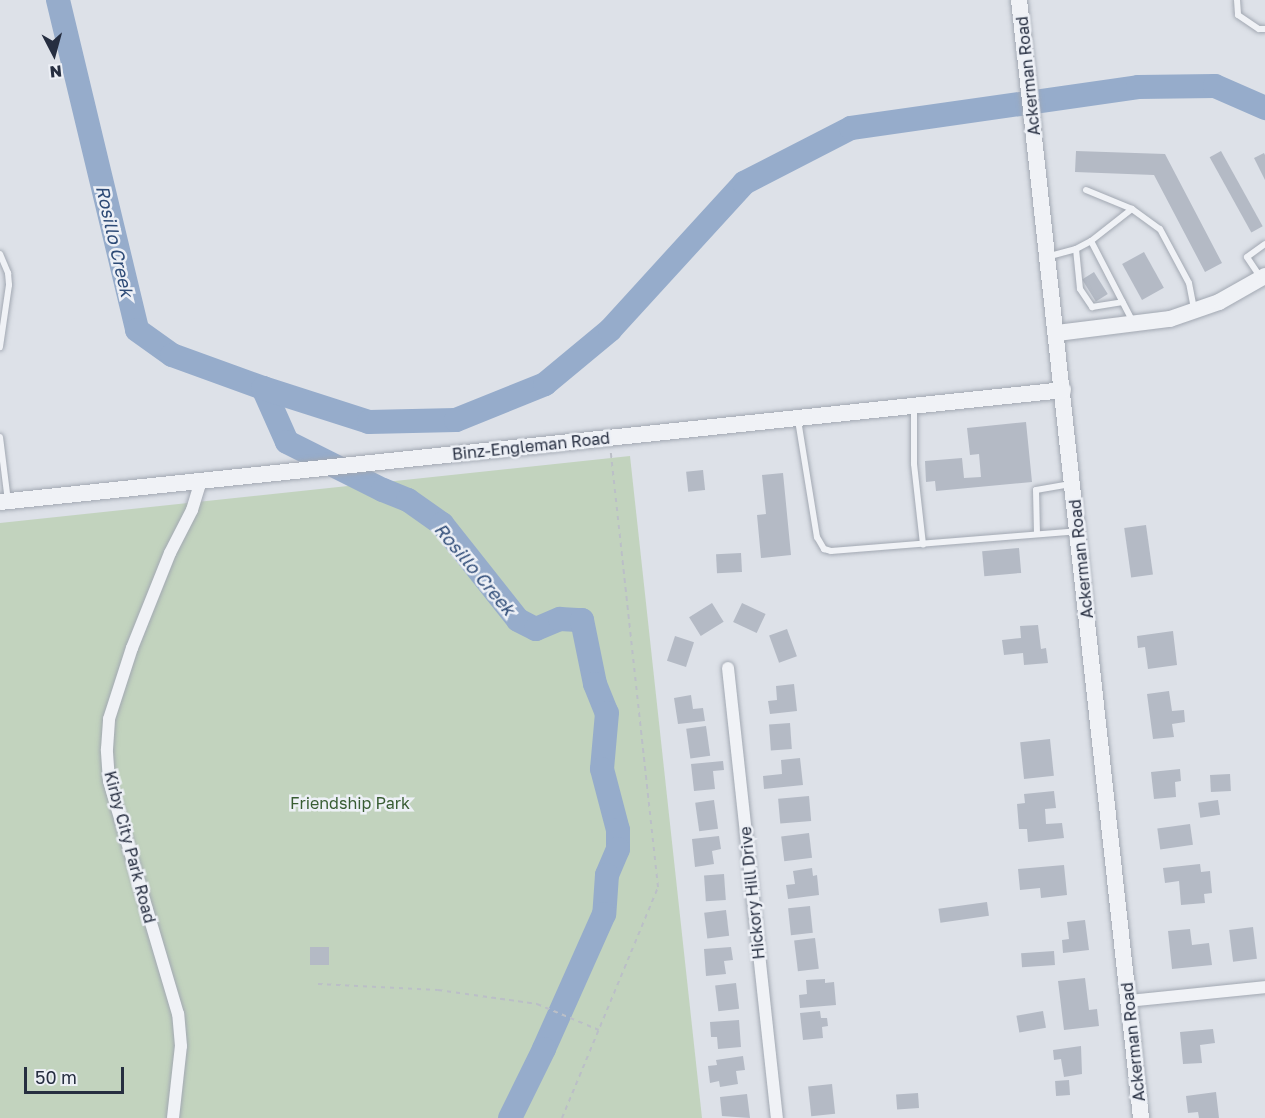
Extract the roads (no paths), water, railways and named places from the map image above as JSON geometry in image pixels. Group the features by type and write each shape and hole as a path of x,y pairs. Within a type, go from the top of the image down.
{"street":[{"name":"Ackerman Road","path":"1020,0 1141,1118"},
{"path":"1057,333 1135,325 1195,312 1219,302 1263,277"},
{"name":"Binz-Engleman Road","path":"4,502 1063,390"},
{"name":"Kirby City Park Road","path":"173,1118 181,1046 178,1014 108,781 106,749 109,719 132,648 170,553 192,510 201,480"},
{"name":"Hickory Hill Drive","path":"728,668 777,1118"},
{"path":"1128,1000 1265,987"}],"lane":[{"path":"1236,0 1238,15 1259,29 1265,28"},
{"path":"1086,190 1132,209 1160,229 1189,283 1195,312"},
{"path":"1048,257 1076,249 1132,209"},
{"path":"1091,240 1135,325"},
{"path":"1263,277 1247,257 1265,244"},
{"path":"1076,249 1080,289 1092,307 1123,302"},
{"path":"0,254 9,285 0,347"},
{"path":"914,406 914,464 923,544"},
{"path":"797,418 817,537 824,549 831,551 1078,531"},
{"path":"0,437 4,502"},
{"path":"1037,534 1036,490 1038,487 1072,484"}],"waterway":[{"name":"Rosillo Creek","path":"58,0 137,330 172,355 263,388 287,442 408,500 442,524 518,620 536,629 560,619 582,620 595,684 607,713 602,769 618,830 618,849 607,875 604,914 544,1049 510,1118"},
{"path":"263,388 369,422 456,420 545,384 610,330 744,183 851,128 1138,87 1215,86 1265,108"}],"park label":[{"name":"Friendship Park","path":"350,803"}]}
